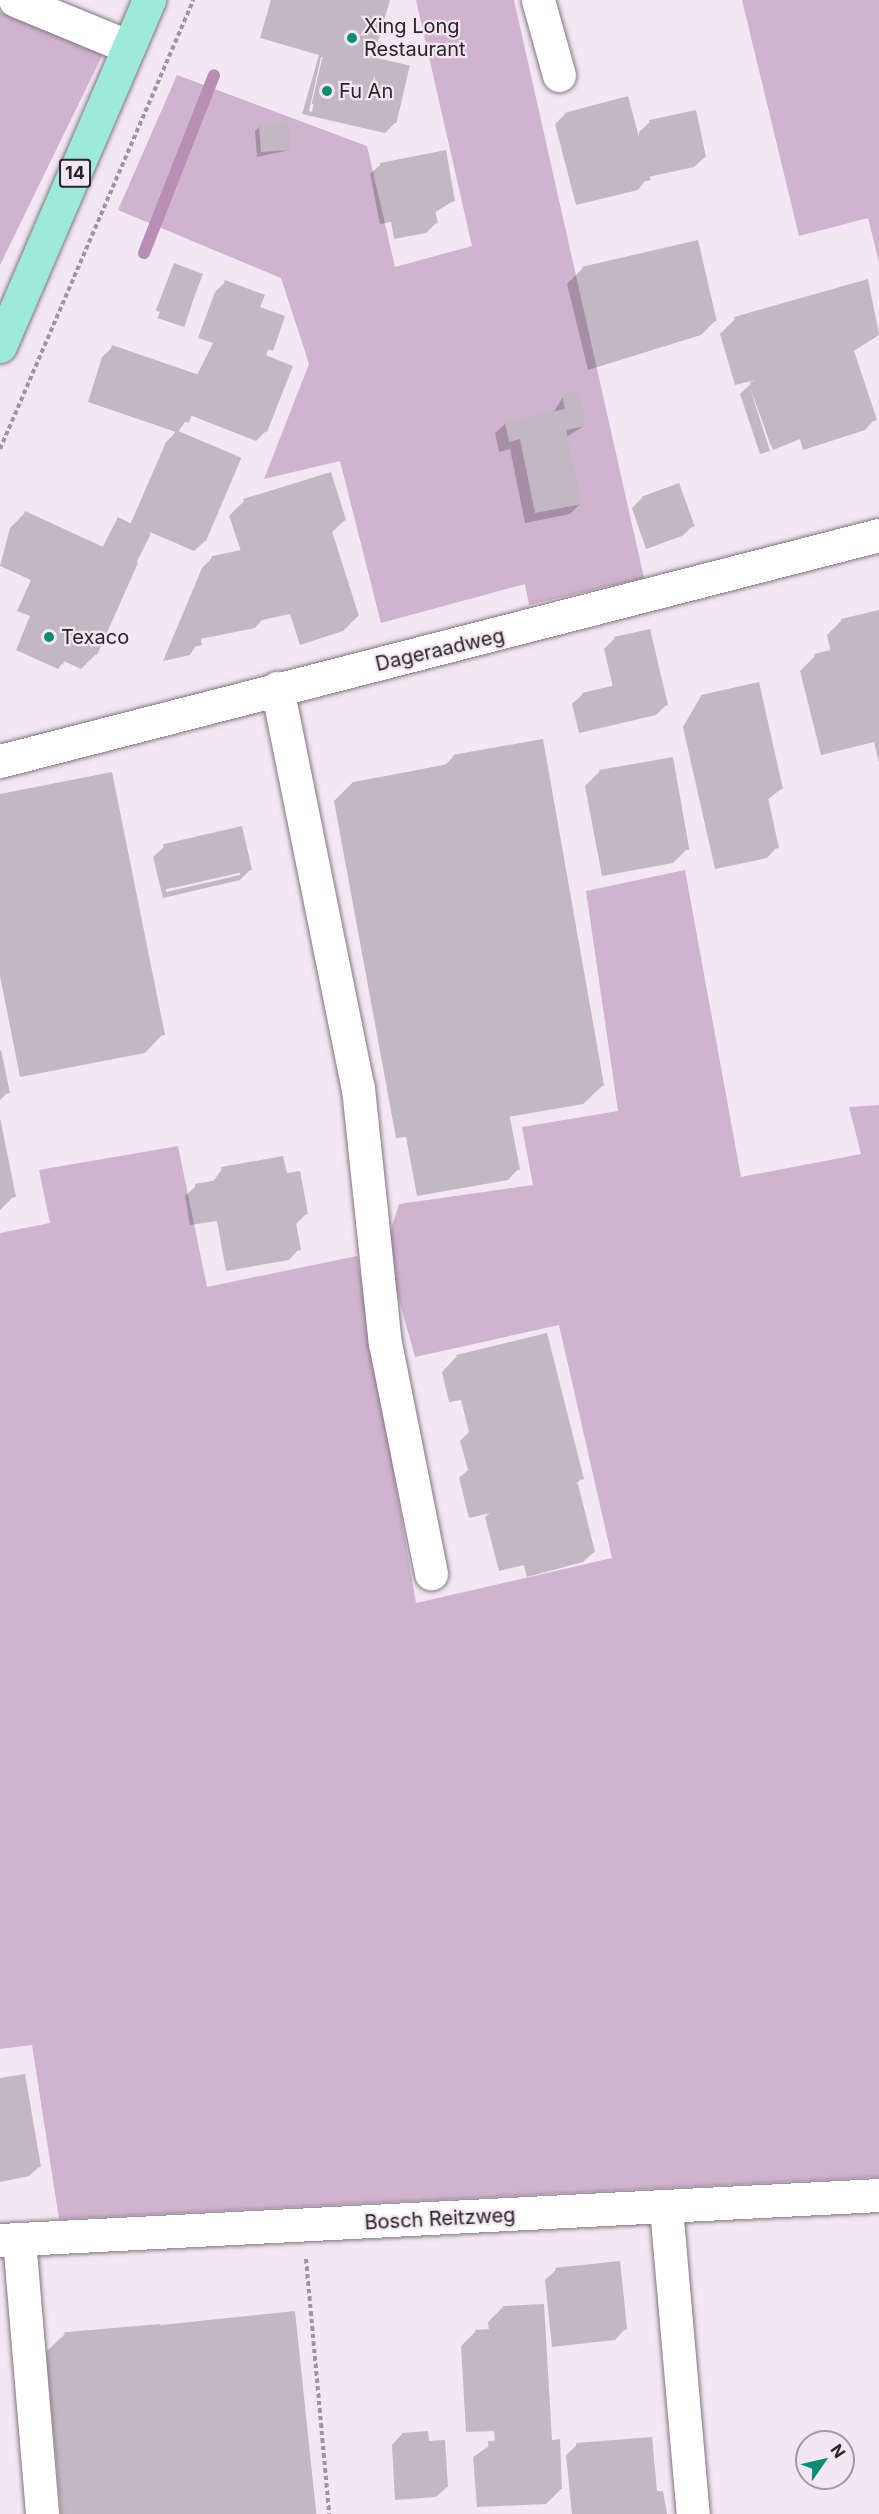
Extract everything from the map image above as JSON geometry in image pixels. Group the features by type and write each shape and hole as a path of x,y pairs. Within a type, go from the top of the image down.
{"main road":[{"name":"14","path":"0,346 149,0"}],"street":[{"path":"15,0 129,47"},
{"path":"538,0 559,75"},
{"name":"Dageraadweg","path":"0,761 277,688 548,624 879,535"},
{"path":"277,688 358,1088 385,1342 431,1573"},
{"name":"Bosch Reitzweg","path":"10,2239 666,2208 879,2195"},
{"path":"666,2208 693,2514"},
{"path":"10,2239 42,2514"}],"path":[{"path":"0,449 193,0"},
{"path":"303,2225 329,2514"}],"shaded area":[{"path":"416,0 514,0 644,578 529,605 525,584 381,623 340,461 264,479 309,364 281,278 118,210 177,75 367,146 395,267 472,246"},
{"path":"742,0 879,0 879,262 868,218 799,236"},
{"path":"0,12 103,54 0,265"},
{"path":"685,870 741,1177 861,1154 849,1107 879,1105 879,2177 59,2219 32,2045 0,2049 0,1233 50,1223 39,1170 178,1146 207,1287 357,1256 416,1603 612,1558 559,1325 415,1357 385,1249 399,1204 533,1185 522,1127 618,1111 586,891"}],"building":[{"name":"Xing Long Restaurant","path":"281,0 390,0 375,52 274,24"},
{"path":"325,46 410,66 396,123 312,103"},
{"path":"628,96 651,180 588,197 565,113"},
{"path":"696,110 706,157 659,167 649,120"},
{"path":"289,122 291,150 261,152 259,124"},
{"path":"446,150 455,201 434,205 438,223 404,230 401,213 390,215 380,163"},
{"path":"698,240 717,321 601,348 582,267"},
{"path":"174,263 203,274 185,322 156,311"},
{"path":"868,279 879,334 851,342 877,420 814,440 788,364 847,343 750,371 734,317"},
{"path":"225,280 265,295 260,307 285,316 273,351 207,327"},
{"path":"218,336 293,366 267,432 196,403 189,423 97,391 112,345 202,376"},
{"path":"787,370 807,433 770,445 750,382"},
{"path":"579,392 586,426 566,430 582,504 535,513 520,439 509,442 505,422 565,409 562,395"},
{"path":"176,430 241,458 206,542 140,514"},
{"path":"331,472 346,520 330,525 359,616 315,631 305,600 278,609 243,499"},
{"path":"679,483 695,526 657,540 641,497"},
{"path":"25,511 138,563 97,655 79,647 90,622 31,596 45,565 8,549"},
{"path":"118,517 151,534 139,557 106,540"},
{"path":"251,548 267,618 200,632 202,645 172,652 212,556"},
{"name":"Texaco","path":"35,609 79,629 63,664 19,645"},
{"path":"879,610 879,730 836,741 814,654 848,646 841,619"},
{"path":"650,629 668,705 589,723 582,693 624,683 614,637"},
{"path":"759,682 783,789 767,793 779,848 725,859 693,715 704,712 701,695"},
{"path":"543,739 604,1086 515,1101 453,755"},
{"path":"673,757 689,850 615,863 599,770"},
{"path":"448,764 514,1103 419,1121 353,783"},
{"path":"112,772 165,1035 39,1060 0,866 0,794"},
{"path":"242,826 252,870 173,888 163,844"},
{"path":"0,1051 10,1093 0,1095"},
{"path":"508,1108 520,1170 427,1188 415,1126"},
{"path":"0,1118 16,1197 0,1199"},
{"path":"283,1156 287,1173 300,1171 308,1214 295,1217 301,1250 236,1262 227,1211 201,1216 195,1184 224,1179 221,1167"},
{"path":"547,1333 584,1479 484,1504 473,1462 483,1459 475,1425 485,1422 476,1385 464,1388 456,1355"},
{"path":"578,1484 595,1552 538,1567 534,1555 509,1561 495,1505"},
{"path":"25,2074 41,2167 0,2174 0,2078"},
{"path":"620,2261 627,2330 563,2336 555,2268"},
{"path":"544,2304 552,2440 560,2439 562,2489 491,2493 488,2441 510,2440 509,2416 480,2417 475,2330 504,2328 503,2306"},
{"path":"295,2311 316,2514 182,2514 162,2325"},
{"path":"160,2324 177,2514 80,2514 64,2332"},
{"path":"428,2431 429,2441 445,2440 448,2487 405,2491 402,2433"},
{"path":"652,2437 657,2491 663,2491 667,2514 630,2514 628,2502 582,2506 576,2443"}],"waterway":[{"path":"144,253 214,75"}],"place":[{"name":"Xing Long Restaurant","path":"352,38"},
{"name":"Fu An","path":"327,91"},
{"name":"Texaco","path":"49,637"}]}
